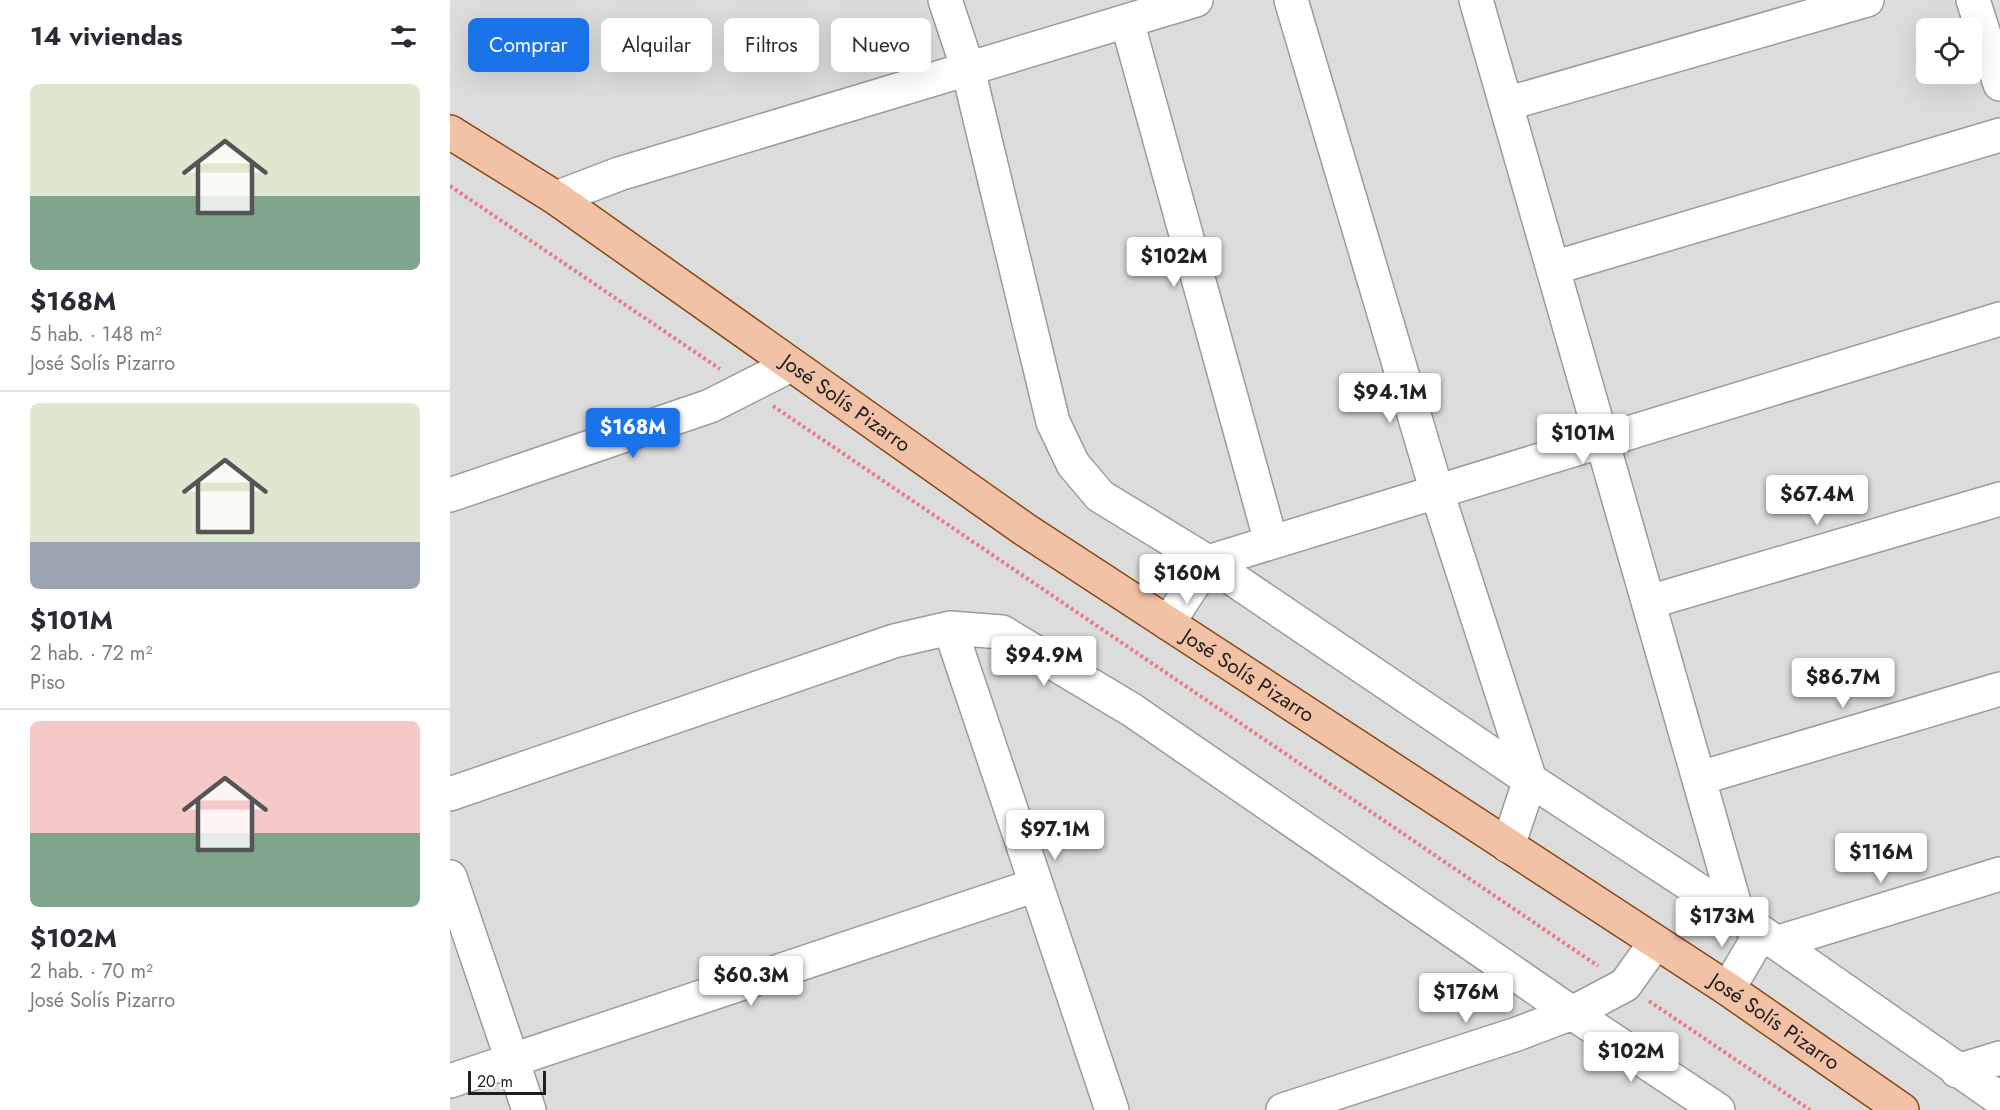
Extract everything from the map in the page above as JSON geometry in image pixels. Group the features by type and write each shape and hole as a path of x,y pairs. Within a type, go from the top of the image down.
{"main road":[{"name":"José Solís Pizarro","path":"450,132 556,198 1024,529 1728,989 1902,1110"}],"street":[{"path":"945,0 968,69 1053,422 1073,465 1100,496 1208,562 1758,931 2000,1099"},
{"path":"556,198 619,174 1196,0"},
{"path":"1291,0 1437,492 1530,780 1508,846"},
{"path":"1476,0 1700,778 1758,931 1728,989"},
{"path":"1506,104 1867,0"},
{"path":"1973,0 2000,84"},
{"path":"1127,21 1271,542"},
{"path":"1553,268 2000,135"},
{"path":"1168,623 1208,562 2000,319"},
{"path":"450,495 710,406 791,365"},
{"path":"1649,602 2000,499"},
{"path":"450,794 894,641 950,628 1002,632 1132,710 1572,1013 1718,1110"},
{"path":"950,628 1112,1110"},
{"path":"1700,778 2000,689"},
{"path":"1758,931 2000,874"},
{"path":"450,878 529,1110"},
{"path":"450,1081 1036,885"},
{"path":"1283,1110 1517,1034 1572,1013 1625,985 1655,943"},
{"path":"1957,1071 2000,1058"}],"path":[{"path":"450,186 1810,1110"}],"shaded area":[{"path":"450,0 2000,0 2000,1110 450,1110"}]}
